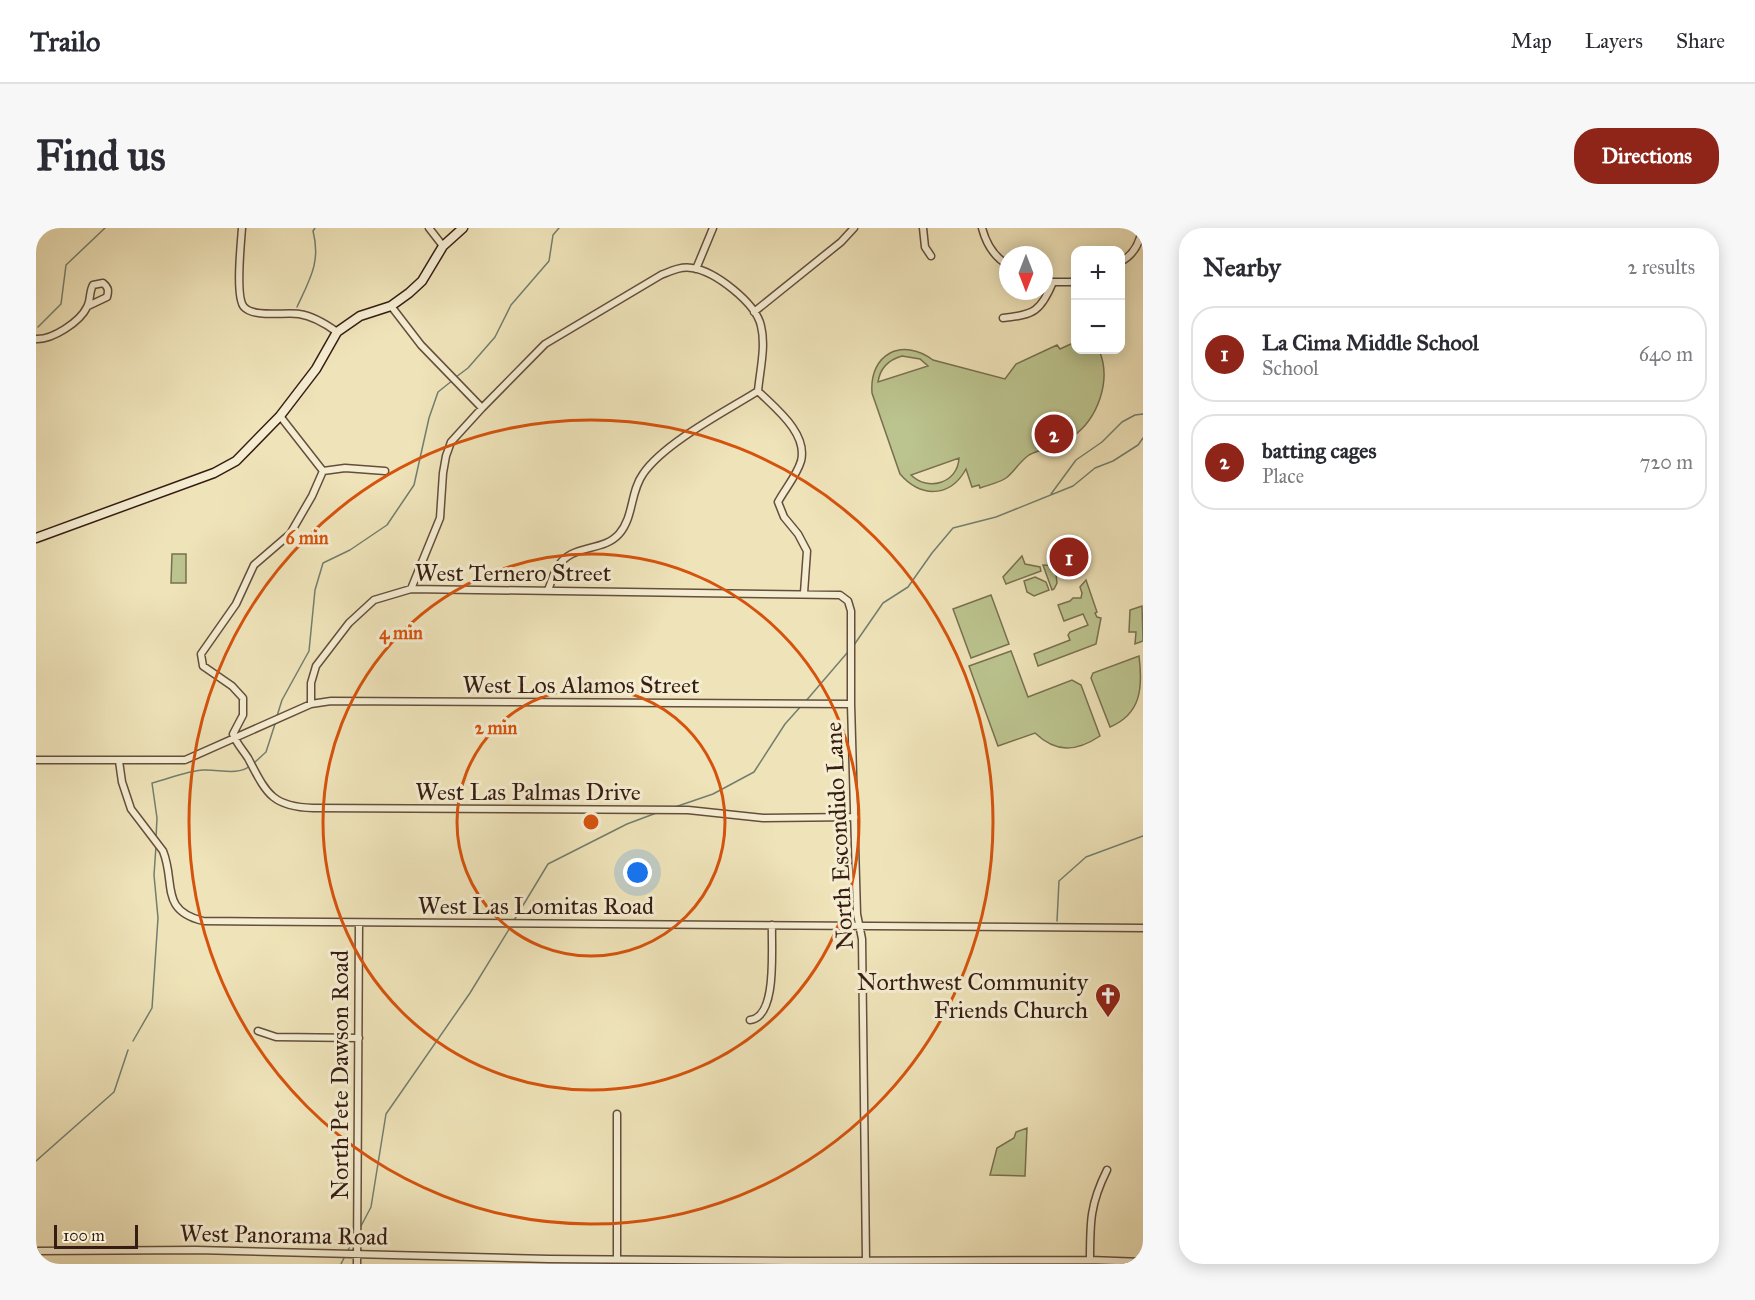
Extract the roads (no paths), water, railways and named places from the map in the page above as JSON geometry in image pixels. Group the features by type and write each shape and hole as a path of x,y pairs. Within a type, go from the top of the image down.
{"street":[{"path":"243,228 239,293 242,306 250,312 301,314 337,332"},
{"path":"429,228 443,246"},
{"path":"36,538 214,472 236,461 280,416 316,369 337,332 360,316 391,306 422,281 443,246 463,228"},
{"path":"696,268 713,228"},
{"path":"755,314 854,228"},
{"path":"923,228 925,247 931,256"},
{"path":"982,228 990,248 999,256"},
{"path":"1125,262 1132,254 1142,233"},
{"path":"411,589 440,518 442,472 446,456 452,442 482,408 545,344 661,275 679,268 696,268 733,288 761,322 758,391 784,417 796,434 802,448 801,461 778,502 784,517 798,534 807,551 804,593"},
{"path":"1053,282 1071,282"},
{"path":"1003,318 1020,317 1035,310 1046,300"},
{"path":"36,339 42,339 72,325 88,306"},
{"path":"391,306 421,345 482,408"},
{"path":"548,590 557,567 575,551 608,543 620,533 629,517 634,492 642,474 655,461 679,440 758,391"},
{"path":"280,416 323,471"},
{"path":"323,471 345,468 385,471"},
{"path":"235,739 233,731 243,715 243,698 232,686 203,666 201,654 236,604 254,565 290,534 323,471"},
{"name":"West Ternero Street","path":"311,704 311,683 316,666 349,622 374,600 411,589 840,595"},
{"name":"North Escondido Lane","path":"840,595 848,601 851,611 851,704 857,914 862,939 866,1260"},
{"name":"West Los Alamos Street","path":"311,704 331,701 851,704"},
{"path":"36,760 185,760 311,704"},
{"name":"West Las Palmas Drive","path":"235,739 270,794 277,801 295,808 688,810 763,818 855,817"},
{"name":"West Las Lomitas Road","path":"119,761 122,782 131,809 166,859 172,898 179,910 204,921 1143,928"},
{"name":"North Pete Dawson Road","path":"357,1264 359,922"},
{"path":"750,1020 760,1017 765,1011 771,991 772,925"},
{"path":"258,1032 276,1037 359,1038"},
{"path":"617,1114 617,1259"},
{"path":"1090,1260 1092,1207 1107,1170"},
{"name":"West Panorama Road","path":"36,1251 196,1250 549,1261 617,1259 787,1263 866,1260 947,1263 1090,1260 1143,1262"}],"waterway":[{"path":"38,327 61,304 66,265 105,228"},
{"path":"297,307 313,270 316,252 313,231 315,228"},
{"path":"456,377 468,368 495,337 511,305 549,261 553,235 559,228"},
{"path":"277,716 282,700 309,651 315,590 323,563 350,550 387,525 414,485 429,418 438,392 453,380"},
{"path":"1051,494 1076,460 1102,442 1122,422 1135,415 1143,414"},
{"path":"854,645 883,603 908,587 953,528 996,517 1073,486 1095,468 1113,461 1138,445 1143,438"},
{"path":"805,702 847,653"},
{"path":"675,807 713,794 754,772 785,724 802,705"},
{"path":"254,763 266,752 275,724"},
{"path":"156,838 157,818 152,783 184,773 209,770 239,771 250,766"},
{"path":"513,922 548,864 627,824 659,812"},
{"path":"1057,921 1059,881 1086,857 1143,836"},
{"path":"133,1041 152,1008 158,918 154,875 156,846"},
{"path":"360,1228 371,1207 386,1114 470,993 511,926"},
{"path":"36,1161 114,1092 128,1050"},
{"path":"347,1252 355,1237"},
{"path":"341,1264 345,1256"}],"place":[{"name":"batting cages","path":"1054,434"},
{"name":"La Cima Middle School","path":"1069,557"},
{"name":"Northwest Community Friends Church","path":"1108,1019"}]}
